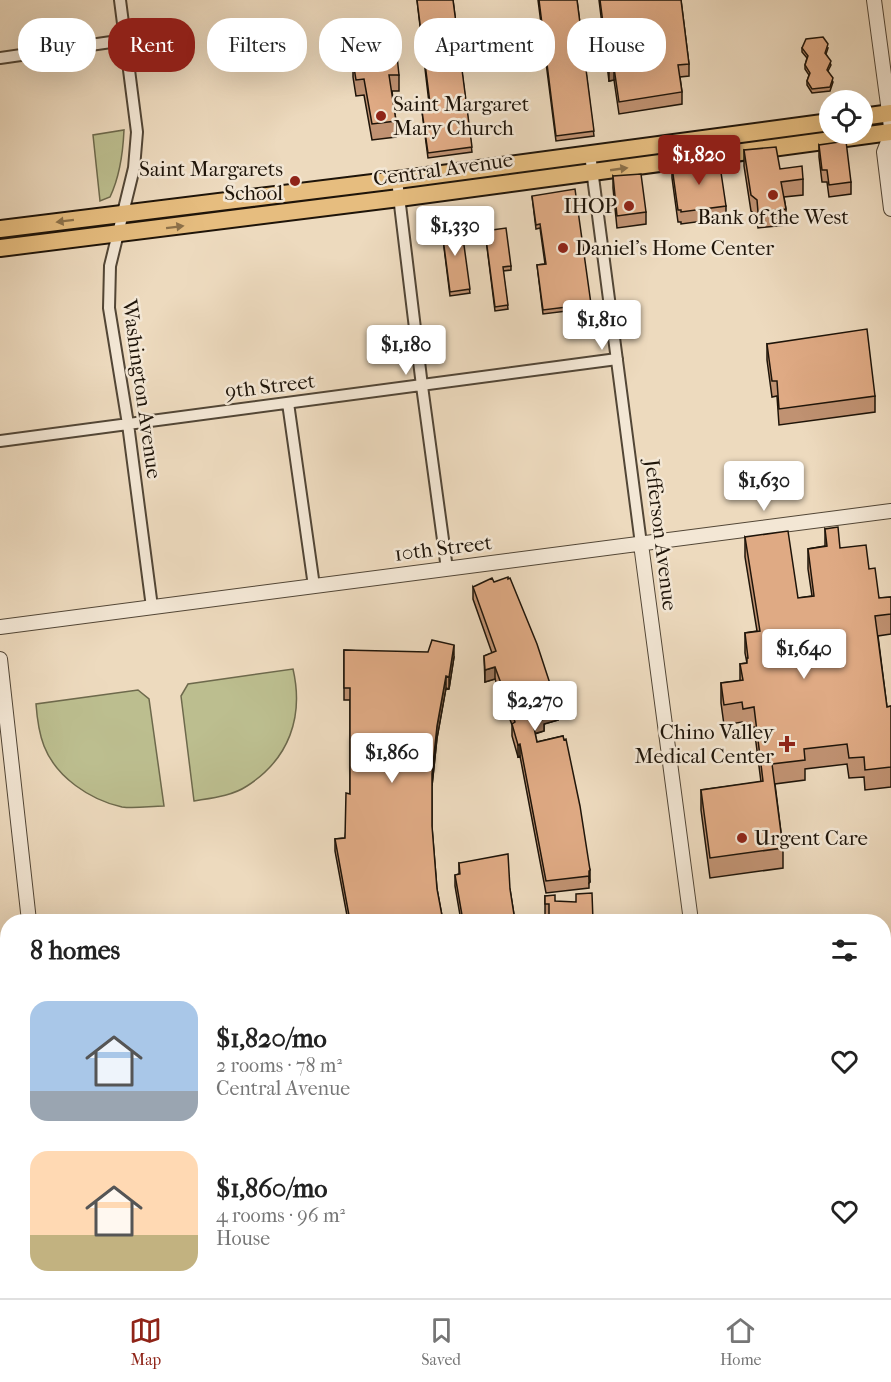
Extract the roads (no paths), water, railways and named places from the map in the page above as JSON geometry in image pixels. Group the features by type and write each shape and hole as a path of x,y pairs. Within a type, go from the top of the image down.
{"main road":[{"path":"873,117 890,118"},
{"name":"Central Avenue","path":"0,229 397,180 819,123"},
{"name":"Central Avenue","path":"0,248 293,212 891,133"},
{"path":"671,162 682,149 727,144 736,139 737,134"},
{"path":"501,184 508,174 541,168 551,159"},
{"path":"293,212 297,203 355,193 364,184"}],"street":[{"name":"Washington Avenue","path":"120,0 122,18"},
{"path":"874,0 890,118"},
{"path":"0,58 108,42"},
{"name":"Washington Avenue","path":"129,72 137,132 134,168 110,266 109,308 128,424 152,607"},
{"path":"891,133 885,152 891,209"},
{"name":"Jefferson Avenue","path":"590,154 690,914"},
{"path":"397,180 447,569"},
{"name":"9th Street","path":"0,441 617,359"},
{"path":"288,403 314,586"},
{"name":"10th Street","path":"0,627 891,512"},
{"path":"0,659 28,914"}],"place":[{"name":"Saint Margaret Mary Church","path":"381,116"},
{"name":"Saint Margarets School","path":"295,181"},
{"name":"Bank of the West","path":"773,195"},
{"name":"IHOP","path":"629,206"},
{"name":"Daniel’s Home Center","path":"563,248"},
{"name":"Chino Valley Medical Center","path":"787,744"},
{"name":"Urgent Care","path":"742,838"}]}
